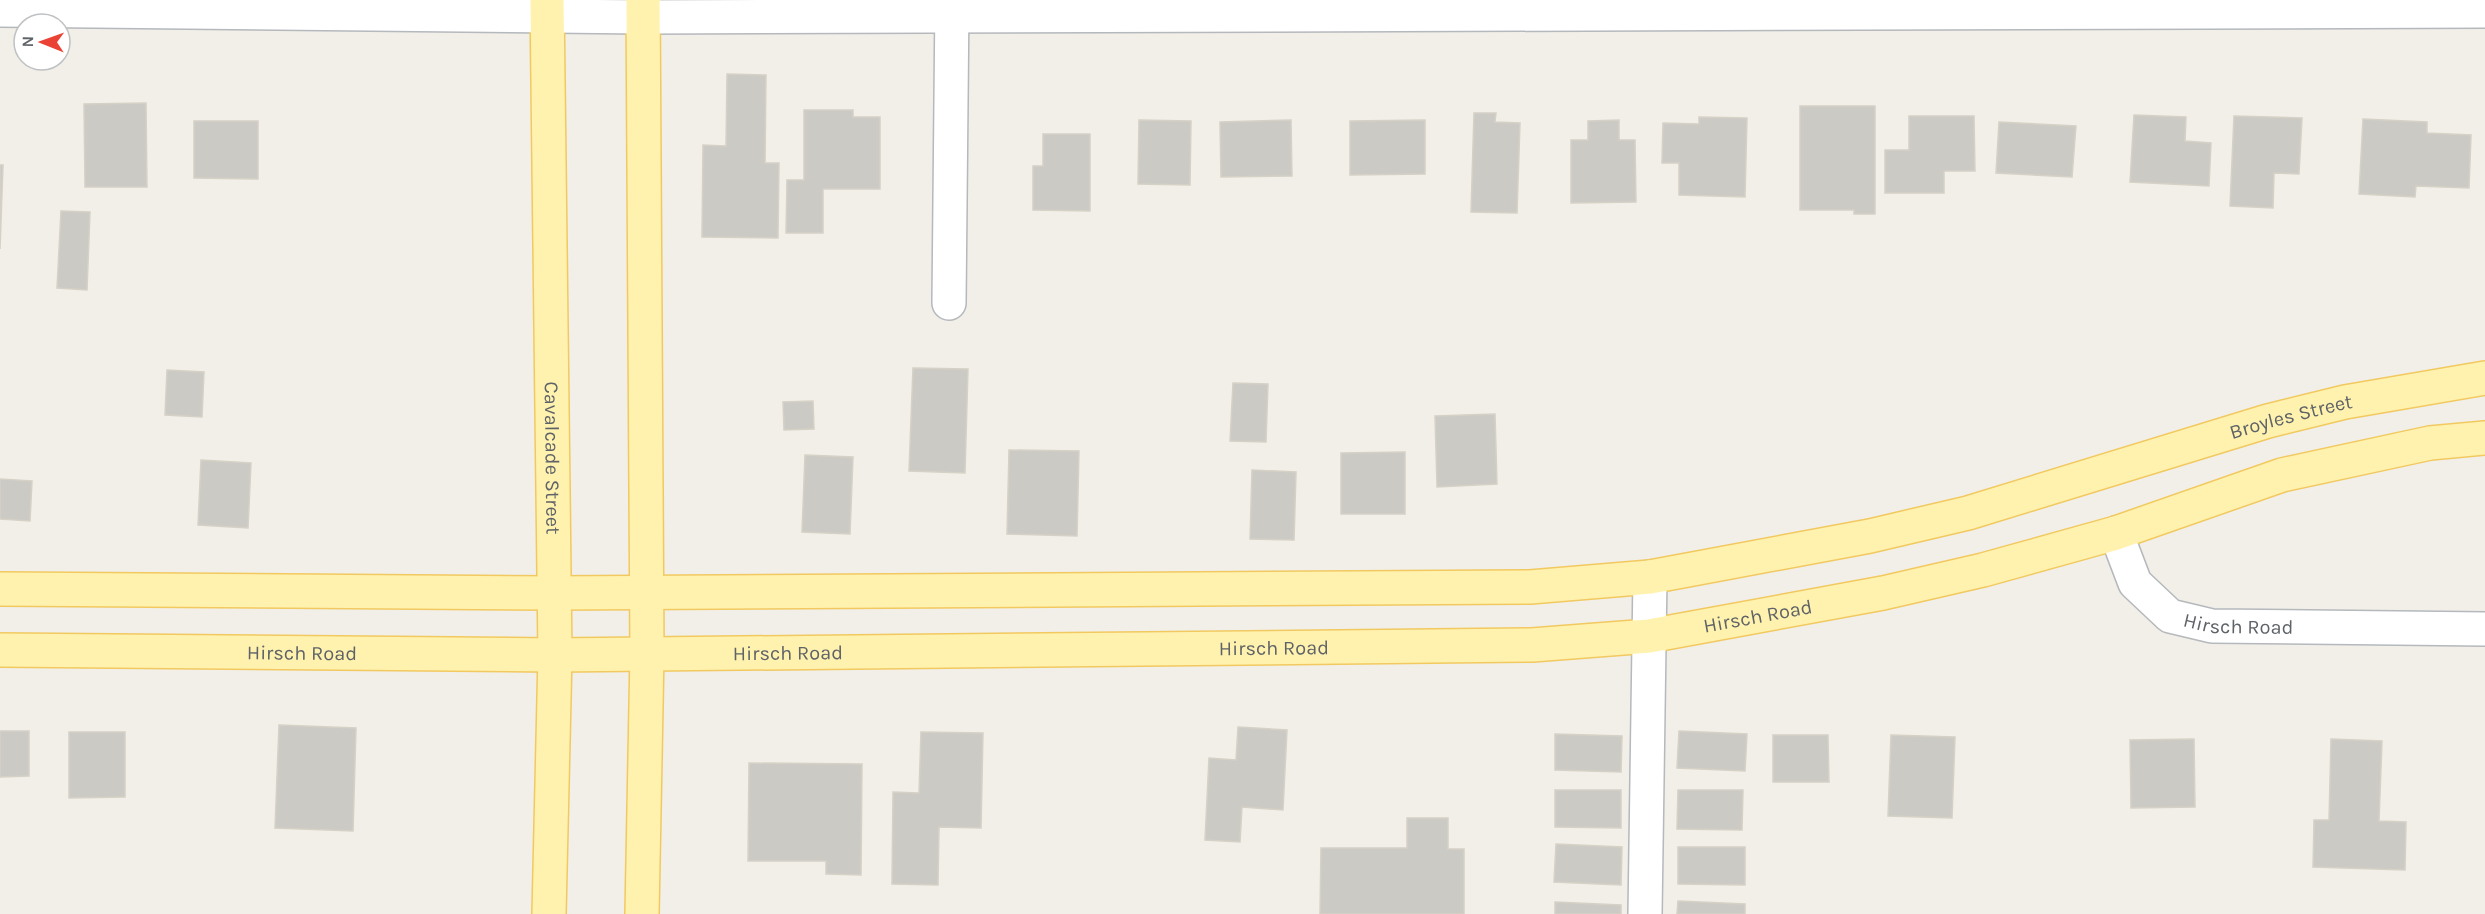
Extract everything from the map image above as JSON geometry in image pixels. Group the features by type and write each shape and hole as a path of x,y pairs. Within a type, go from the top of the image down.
{"main road":[{"name":"Cavalcade Street","path":"547,7 555,594 549,914"},
{"path":"642,914 647,653 643,8"},
{"name":"Broyles Street","path":"1650,577 1870,536 1968,513 2268,421 2345,402 2485,378"},
{"path":"2116,533 2282,475 2430,443 2485,438"},
{"name":"Hirsch Road","path":"0,650 555,656 647,653 1532,645 1649,636 1883,593 1983,570 2116,533"},
{"path":"0,589 555,594 1530,587 1650,577"}],"street":[{"path":"0,10 547,7 2485,11"},
{"path":"949,303 952,8"},
{"name":"Hirsch Road","path":"2116,533 2135,583 2170,616 2212,626 2485,629"},
{"path":"1645,914 1650,577"}],"building":[{"path":"727,74 766,75 765,163 779,163 778,238 702,237 703,145 726,146"},
{"path":"146,103 147,187 85,187 84,104"},
{"path":"1800,106 1875,106 1875,214 1854,214 1854,210 1800,210"},
{"path":"804,110 853,110 853,117 880,117 880,189 823,189 823,233 786,233 787,180 804,180"},
{"path":"1474,113 1496,113 1495,122 1520,123 1517,213 1471,212"},
{"path":"2134,115 2186,117 2185,141 2211,143 2209,186 2130,182"},
{"path":"1909,116 1974,116 1975,171 1944,171 1944,193 1885,193 1885,150 1909,150"},
{"path":"2234,116 2302,118 2299,174 2274,173 2273,208 2230,206"},
{"path":"1699,117 1747,118 1745,197 1679,195 1679,163 1662,163 1663,123 1699,124"},
{"path":"2363,119 2427,122 2427,133 2471,135 2469,188 2416,186 2415,197 2359,194"},
{"path":"1139,120 1191,121 1190,185 1138,184"},
{"path":"1291,120 1292,176 1221,177 1220,122"},
{"path":"1425,120 1425,174 1350,175 1350,121"},
{"path":"1619,120 1619,140 1635,140 1636,202 1571,203 1571,140 1588,140 1588,121"},
{"path":"194,121 258,121 258,179 194,178"},
{"path":"1999,122 2076,126 2072,177 1996,173"},
{"path":"1043,134 1090,134 1090,211 1033,210 1033,166 1043,166"},
{"path":"0,165 3,165 0,249"},
{"path":"61,211 90,212 87,290 57,288"},
{"path":"913,368 968,369 965,473 909,471"},
{"path":"167,370 204,372 202,417 165,415"},
{"path":"1233,383 1268,384 1266,442 1230,441"},
{"path":"813,401 814,429 784,430 783,402"},
{"path":"1495,414 1497,484 1437,487 1435,416"},
{"path":"1009,450 1079,451 1077,536 1007,534"},
{"path":"1405,452 1405,514 1341,514 1341,453"},
{"path":"805,455 853,457 850,534 802,532"},
{"path":"201,460 251,463 248,528 198,525"},
{"path":"1252,470 1296,472 1294,540 1250,539"},
{"path":"0,479 32,481 30,521 0,519"},
{"path":"279,725 356,728 353,831 275,828"},
{"path":"1238,727 1287,730 1283,810 1242,807 1240,842 1205,840 1209,758 1236,760"},
{"path":"0,731 29,731 29,776 0,777"},
{"path":"1679,731 1747,734 1745,771 1677,768"},
{"path":"69,732 125,732 125,797 69,798"},
{"path":"921,732 983,733 981,828 939,827 938,885 892,884 893,792 919,793"},
{"path":"1555,734 1622,736 1621,772 1555,770"},
{"path":"1773,735 1828,735 1829,782 1773,782"},
{"path":"1891,735 1955,737 1952,818 1888,816"},
{"path":"2194,739 2195,807 2131,808 2130,740"},
{"path":"2331,739 2382,741 2379,821 2406,822 2405,870 2313,867 2314,820 2329,820"},
{"path":"749,763 862,764 861,875 826,874 826,861 748,861"},
{"path":"1555,790 1621,790 1621,828 1555,827"},
{"path":"1678,790 1743,790 1742,830 1677,829"},
{"path":"1407,818 1448,818 1448,849 1464,849 1464,914 1320,914 1321,848 1407,848"},
{"path":"1556,844 1622,847 1621,885 1554,882"},
{"path":"1678,847 1745,847 1745,885 1678,884"},
{"path":"1678,901 1745,904 1745,914 1677,914"},
{"path":"1555,902 1621,905 1621,914 1555,914"}]}
